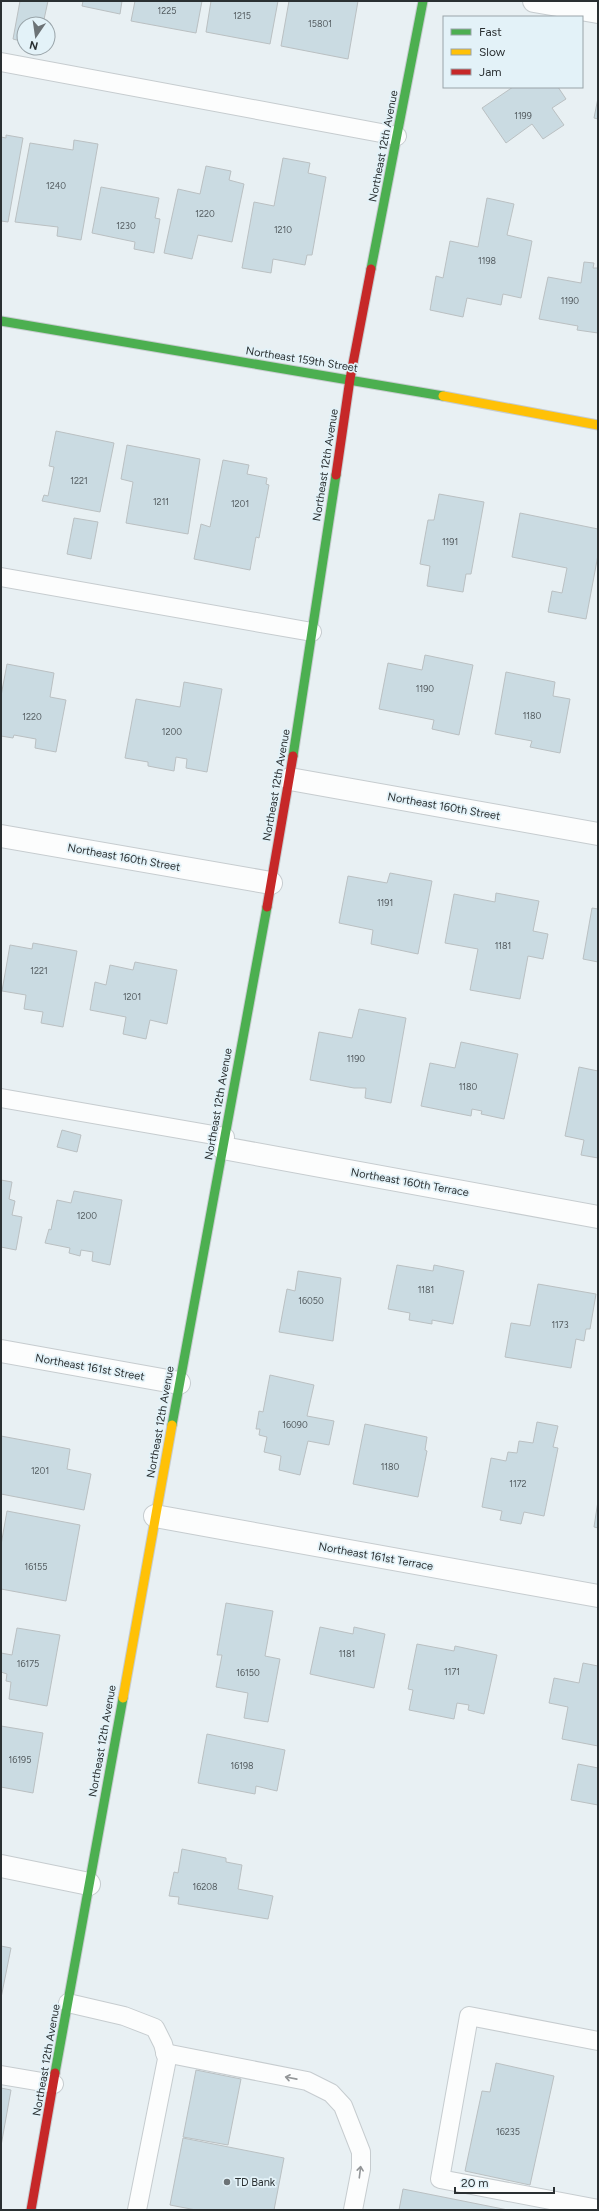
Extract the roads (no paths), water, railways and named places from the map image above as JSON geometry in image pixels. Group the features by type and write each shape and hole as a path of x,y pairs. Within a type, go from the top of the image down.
{"street":[{"name":"Northeast 12th Avenue","path":"31,2210 179,1383 290,779 350,379 423,1"},
{"path":"534,1 598,12"},
{"name":"Northeast 159th Street","path":"1,321 350,379 598,424"},
{"name":"Northeast 160th Street","path":"290,779 598,834"},
{"name":"Northeast 160th Street","path":"1,836 271,883"},
{"name":"Northeast 160th Terrace","path":"224,1142 598,1217"},
{"name":"Northeast 161st Street","path":"1,1351 179,1383"},
{"name":"Northeast 161st Terrace","path":"155,1516 598,1596"},
{"path":"1,1866 89,1884"}],"lane":[{"path":"1,62 397,136"},
{"path":"1,577 312,632"},
{"path":"1,1098 224,1142"},
{"path":"68,2003 124,2016 156,2028 165,2053 167,2059 137,2210"},
{"path":"598,2041 469,2016 440,2179 598,2209"},
{"path":"165,2053 308,2081 331,2093 343,2106 361,2152 361,2169 353,2210"},
{"path":"1,2075 54,2084"}],"place":[{"name":"TD Bank","path":"227,2182"}]}
